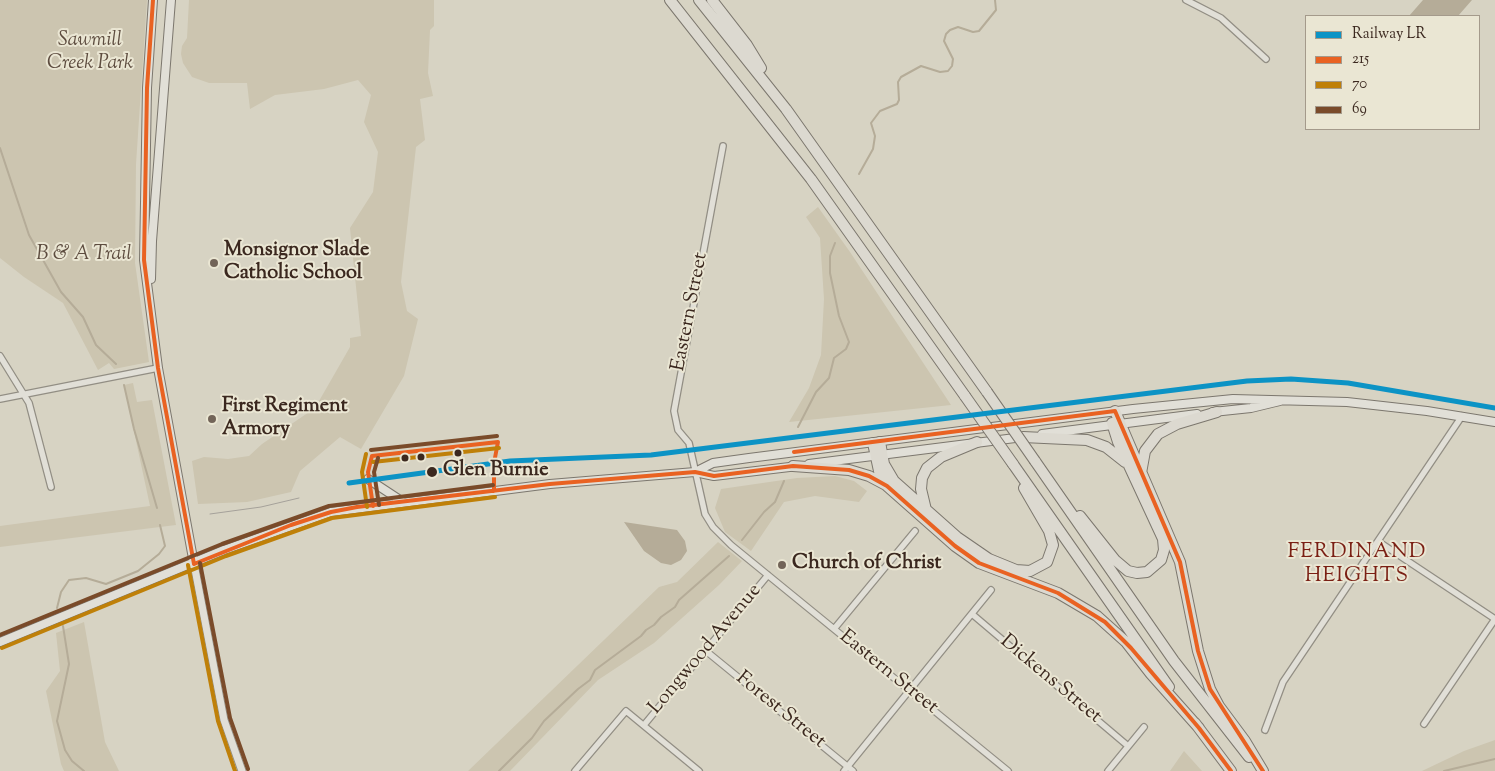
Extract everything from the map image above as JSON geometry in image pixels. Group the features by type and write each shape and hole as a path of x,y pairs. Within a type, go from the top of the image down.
{"highway":[{"path":"670,0 811,179 1231,771"},
{"path":"699,0 786,109 987,392 1184,675 1262,771"},
{"path":"712,0 747,45 786,109"},
{"path":"1051,484 1121,566 1133,573 1147,572 1160,560 1164,554 1164,543 1129,466 1112,412"},
{"path":"1141,474 1145,452 1158,434 1177,424 1217,412"},
{"path":"1116,424 1141,474 1180,562 1198,651 1210,689 1219,706 1245,741 1262,771"},
{"path":"1023,437 1071,438 1094,442 1112,451 1129,466"},
{"path":"876,442 879,471 887,486"},
{"path":"926,510 920,489 922,478 928,468 940,457 977,442"},
{"path":"878,455 894,481 970,548 989,559 1021,570 1039,568 1049,558 1053,549 1052,540 1046,526 1031,503 1013,464"},
{"path":"793,466 849,470 869,476 887,486 973,559 994,570 1058,593 1097,616 1126,642 1151,674 1199,728"}],"main road":[{"path":"153,0 147,88 144,260 158,368 194,564"},
{"path":"150,298 152,241 171,0"},
{"path":"695,472 713,463 1112,412 1233,399 1347,402 1462,416 1495,422"},
{"path":"0,642 291,524 331,512 550,484 695,472 714,476 1251,408 1280,401"},
{"path":"368,479 403,502"}],"street":[{"path":"1186,0 1221,18 1266,59"},
{"name":"Eastern Street","path":"723,146 675,402 676,427 689,443 705,514 713,527 768,575 1008,771"},
{"path":"0,356 29,403 51,487"},
{"path":"0,399 158,368"},
{"path":"1265,730 1283,682 1462,416"},
{"path":"834,629 915,531"},
{"path":"1379,542 1495,619 1424,724"},
{"path":"194,564 224,720 242,771"},
{"name":"Longwood Avenue","path":"575,771 626,711 644,725 768,575"},
{"path":"846,769 991,590"},
{"name":"Dickens Street","path":"972,614 1128,746"},
{"name":"Forest Street","path":"706,651 846,769 853,771"},
{"path":"644,725 699,771"},
{"path":"1108,771 1144,726"}],"green space":[{"path":"0,0 147,0 136,164 135,263 149,362 114,369 109,363 98,370 63,303 24,277 0,258"},
{"path":"189,0 434,0 434,26 430,30 428,73 433,96 420,99 425,140 416,147 401,282 407,311 418,319 404,376 361,449 340,437 300,471 291,492 247,502 198,504 192,461 204,457 228,459 249,456 262,444 315,408 350,347 350,338 361,336 350,228 373,192 378,152 364,122 371,95 358,80 324,89 275,95 250,109 247,83 209,83 192,77 183,63 181,54 182,46 187,38"},
{"path":"818,207 951,405 789,422 809,388 821,355 824,299 820,238 806,217"},
{"path":"133,383 137,402 152,400 176,525 0,547 0,526 150,506 124,385"},
{"path":"835,476 854,481 867,491 859,502 815,496 784,502 751,551 725,532 715,508 721,489 797,478"},
{"path":"718,542 742,561 719,585 654,643 598,680 510,771 468,771 659,587 677,582"},
{"path":"84,622 105,742 119,771 64,771 61,764 46,691 60,671 56,633"},
{"path":"1495,740 1495,771 1422,771 1464,751"},
{"path":"1184,751 1202,771 1170,771"}],"shaded area":[{"path":"1423,0 1472,0 1459,15 1410,15"},
{"path":"624,522 677,530 685,541 687,551 681,560 671,565 661,563 644,551"}],"waterway":[{"path":"859,174 873,149 875,136 871,123 880,111 897,104 899,100 898,82 901,77 921,66 940,72 948,71 952,66 953,59 944,41 946,34 958,27 973,32 979,31 996,10 995,0"},
{"path":"0,148 29,235 61,292 83,317 96,345 116,364"},
{"path":"798,427 816,392 829,378 834,358 846,349 849,342 839,316 830,273 830,256 835,243"},
{"path":"124,385 134,429 157,508"},
{"path":"742,540 764,512 775,502 784,481"},
{"path":"57,608 61,592 69,580 86,578 106,584 138,571 159,554 165,546 160,525"},
{"path":"499,771 532,738 544,721 590,680 595,670 654,625 729,556"},
{"path":"63,626 69,664 57,721 65,750 72,761 84,771"},
{"path":"1444,771 1495,759"}],"tram line":[{"path":"210,514 261,507 299,498"}],"rail line":[{"name":"LR","path":"349,483 510,461 651,455 1247,381 1291,379 1348,383 1495,408"}],"transit line":[{"name":"215","path":"153,0 147,88 144,260 158,368 194,564"},
{"name":"215","path":"794,452 1115,411 1180,562 1198,651 1210,689 1263,771"},
{"name":"69","path":"371,450 497,436"},
{"name":"215","path":"372,456 498,442 494,463 494,491"},
{"name":"70","path":"373,462 499,448"},
{"name":"70","path":"366,454 362,472 367,507"},
{"name":"215","path":"372,456 368,472 373,506"},
{"name":"69","path":"378,458 374,472 379,505"},
{"name":"215","path":"194,564 291,525 331,512 357,507 550,484 695,472 714,476 793,466 849,470 869,476 887,486 955,546 979,563 1058,593 1105,622 1131,648 1199,728 1231,771"},
{"name":"69","path":"0,635 222,544 329,506 493,485"},
{"name":"70","path":"2,648 226,556 332,518 495,497"},
{"name":"69","path":"200,563 230,718 248,769"},
{"name":"70","path":"188,565 218,721 235,771"}],"place":[{"name":"Monsignor Slade Catholic School","path":"214,263"},
{"name":"First Regiment Armory","path":"212,419"},
{"name":"Glen Burnie","path":"432,472"},
{"name":"Church of Christ","path":"782,565"}],"district":[{"name":"FERDINAND HEIGHTS","path":"1357,565"}],"park label":[{"name":"Sawmill Creek Park","path":"90,54"},
{"name":"B & A Trail","path":"84,256"}]}
